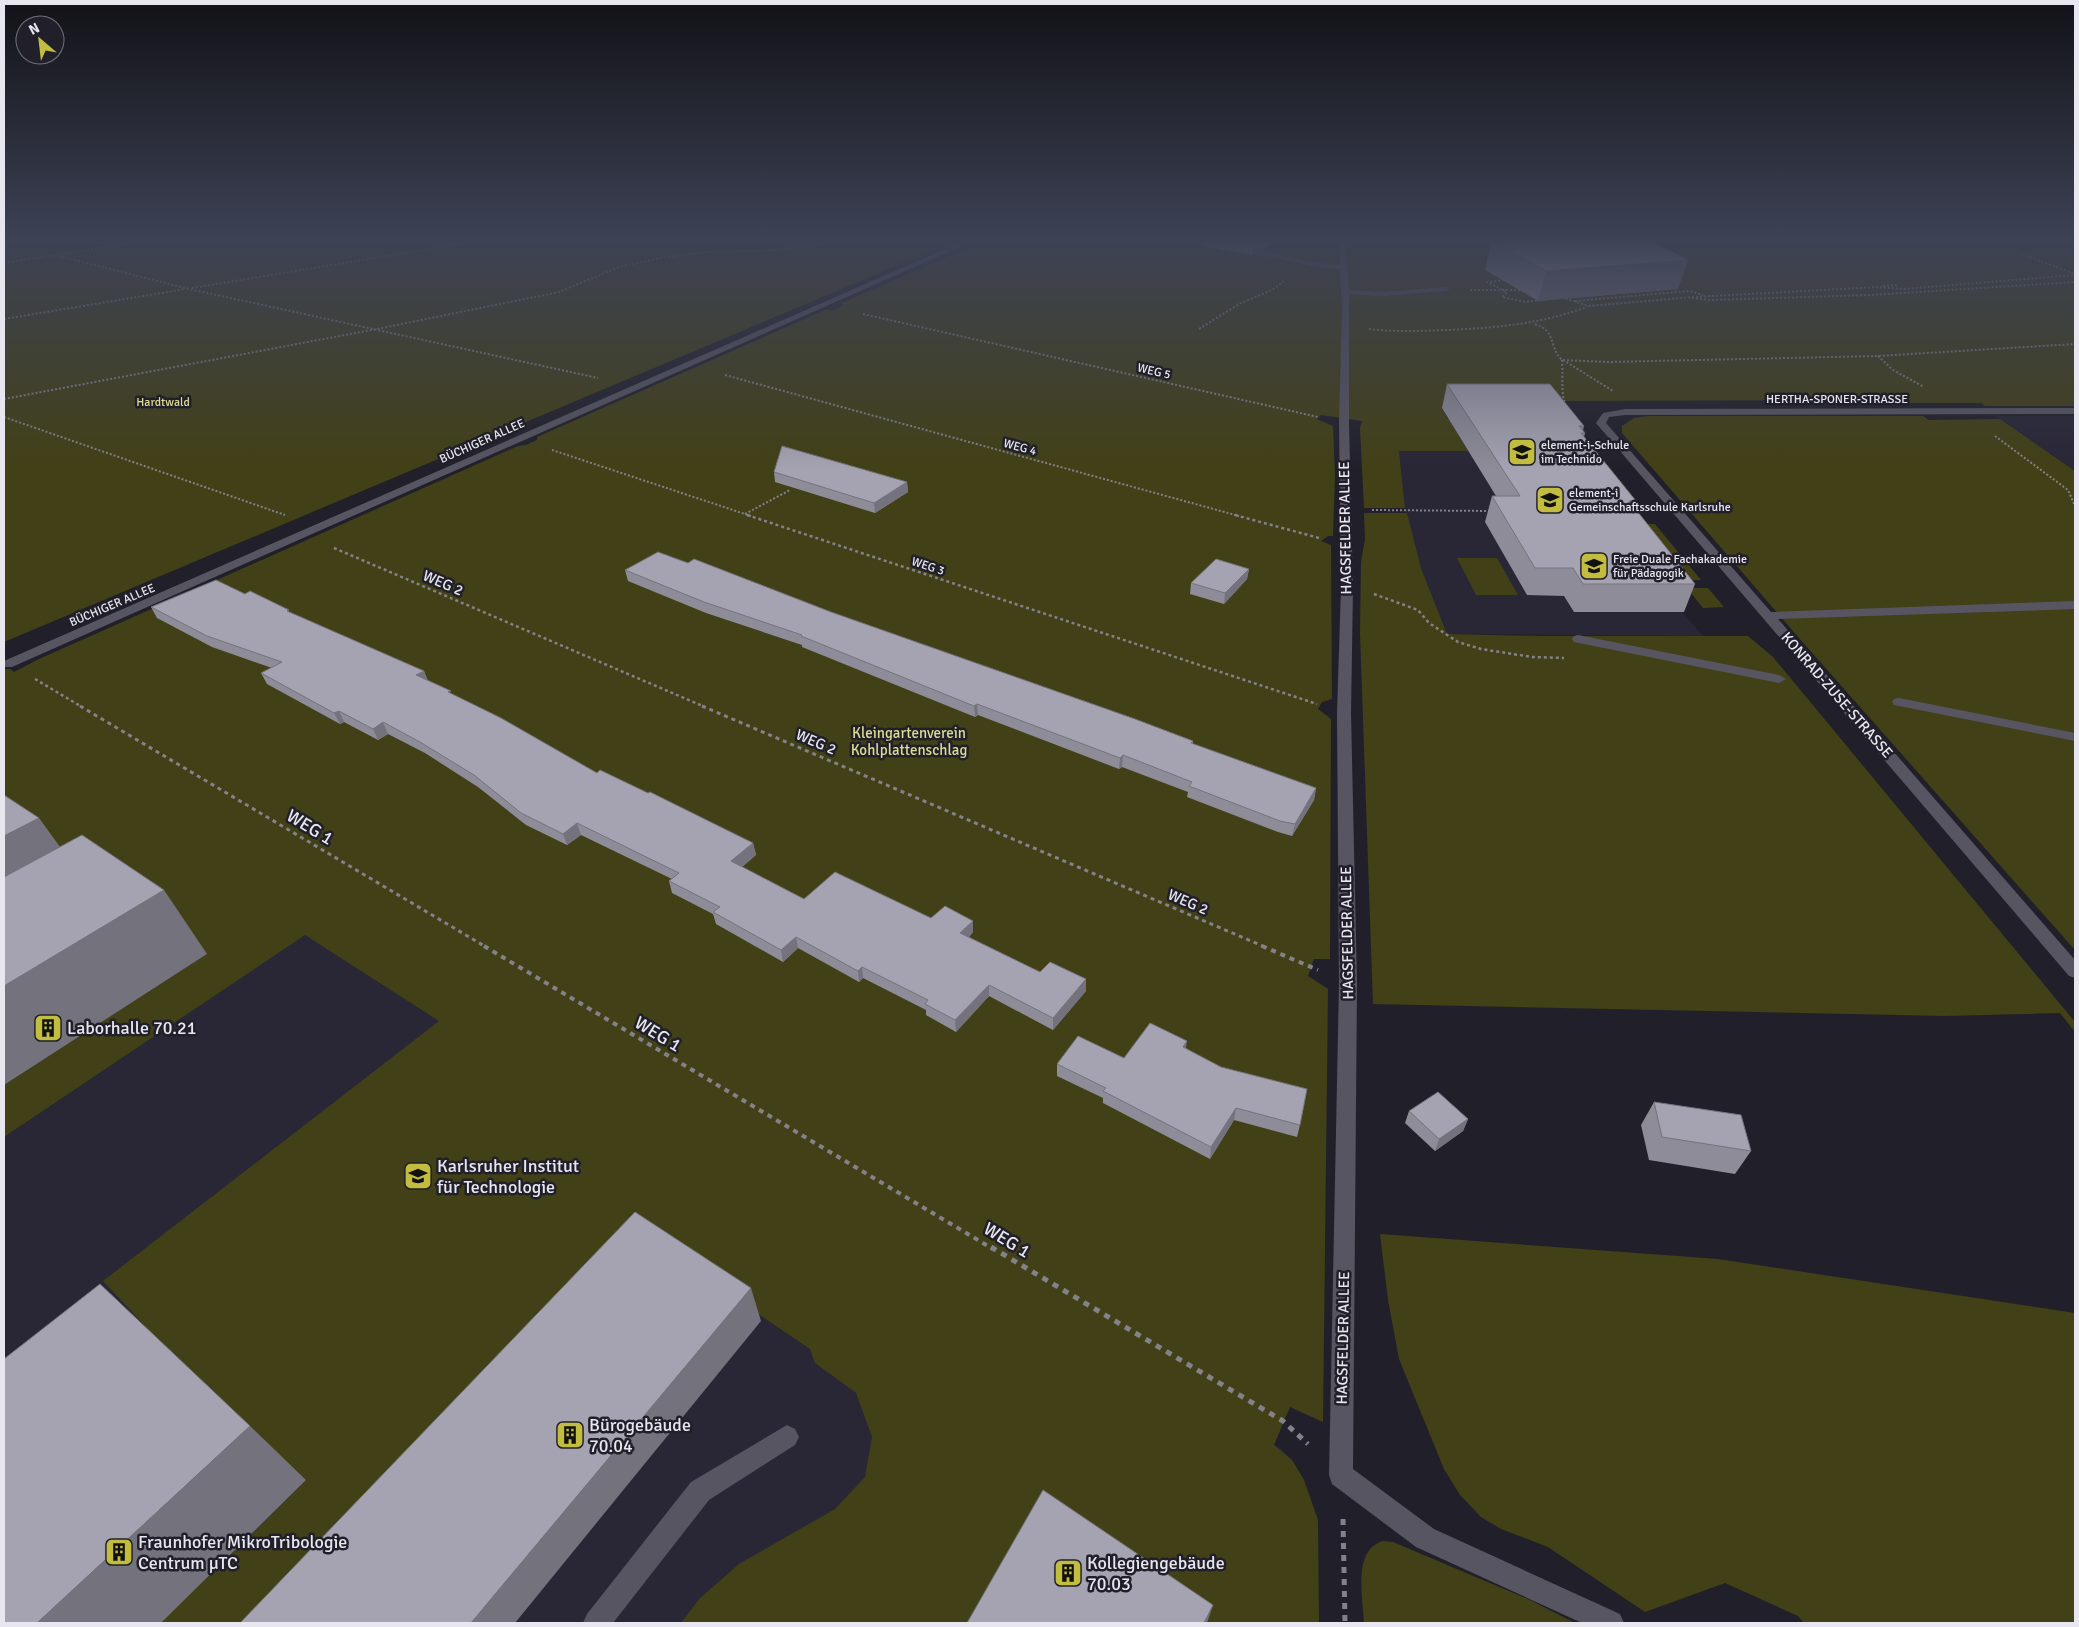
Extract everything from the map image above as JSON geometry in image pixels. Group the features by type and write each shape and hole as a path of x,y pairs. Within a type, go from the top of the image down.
{"street":[{"name":"BÜCHIGER ALLEE","path":"8,664 795,318"},
{"name":"HAGSFELDER ALLEE","path":"1341,1475 1348,984 1344,713 1347,587 1345,509 1346,318"},
{"name":"HERTHA-SPONER-STRASSE","path":"1602,419 1614,413 1636,412 2075,411"},
{"name":"KONRAD-ZUSE-STRASSE","path":"1602,419 1600,423 2075,971"},
{"path":"1768,616 2075,605"},
{"path":"1578,639 1779,679"},
{"path":"1899,702 2075,737"},
{"path":"596,1623 700,1491 787,1437"},
{"path":"1341,1475 1425,1538 1611,1623"}],"path":[{"path":"325,318 637,387"},
{"path":"4,399 431,318"},
{"name":"WEG 5","path":"880,318 1319,417"},
{"path":"1199,329 1216,318"},
{"path":"1346,326 1392,332 1492,328 1535,324 1556,318"},
{"path":"1535,324 1546,328 1550,334 1555,353 1562,360 1618,394 1636,412"},
{"path":"1562,360 1608,362 1877,356 2075,344"},
{"path":"1877,356 1881,361"},
{"path":"1562,360 1564,378 1562,398 1568,408"},
{"name":"WEG 4","path":"688,365 1346,546"},
{"path":"1961,411 2068,490 2075,506"},
{"path":"4,417 321,528"},
{"name":"WEG 3","path":"549,449 1320,705"},
{"path":"745,514 790,490"},
{"path":"1345,509 1493,511"},
{"name":"WEG 2","path":"330,546 1311,967"},
{"path":"1347,587 1378,595 1418,610 1429,623 1458,642"},
{"name":"WEG 1","path":"28,675 1283,1421"},
{"path":"1341,1475 1345,1623"}],"shaded area":[{"path":"1554,401 1668,596 1703,636 1447,634 1421,568 1405,508 1399,451 1410,409"},
{"path":"1995,416 2075,416 2075,471 2000,419"},
{"name":"Karlsruher Institut für Technologie","path":"4,674 1280,1448 1292,1460 1304,1480 1319,1623 4,1623"}],"green space":[{"name":"Hardtwald","path":"4,318 773,318 4,642"},
{"name":"Kleingartenverein Kohlplattenschlag","path":"807,318 2075,318 2075,406 1985,406 1981,403 1906,403 1902,400 1555,401 1442,408 1448,419 1456,419 1459,436 1468,451 1399,451 1405,508 1364,508 1360,428 1362,421 1321,415 1317,419 1333,426 1335,476 1333,536 1328,536 1321,541 1331,545 1332,699 1322,702 1318,709 1331,719 1330,959 1314,959 1308,976 1328,989 1323,1422 1290,1407 1274,1445 1292,1460 1304,1480 1318,1520 1319,1623 681,1623 699,1599 739,1564 835,1509 865,1477 872,1437 856,1393 815,1363 810,1349 642,1235 274,1623 161,1623 306,1480 161,1343 103,1281 439,1021 305,935 4,1137 4,1085 207,954 4,811 4,669 10,669 14,672 39,659 518,446 526,445 537,440 537,437"},
{"path":"1648,416 1923,416 1929,420 2000,419 2075,471 2075,950 1799,638 1622,433 1622,426 1634,418"},
{"path":"1364,513 1407,513 1421,568 1447,634 1748,636 1773,657 2075,1022 2075,1032 2060,1013 1945,1016 1373,1004 1360,633 1361,562 1365,539"},
{"path":"1636,524 1655,524 1701,580 1680,580"},
{"path":"1457,558 1497,558 1518,595 1476,595"},
{"path":"1687,588 1708,588 1724,607 1703,608"},
{"path":"1380,1234 1718,1259 2075,1313 2075,1623 1804,1623 1798,1616 1725,1583 1645,1612 1548,1547 1501,1529 1481,1517 1460,1495 1444,1469 1399,1359 1388,1300"},
{"path":"1383,1541 1393,1542 1528,1599 1575,1623 1364,1623 1361,1588 1363,1564 1373,1546"}],"building":[{"path":"1447,384 1550,384 1584,426 1579,426 1585,433 1581,433 1636,501 1629,501 1695,584 1583,584 1573,568 1535,568 1492,496 1520,496"},
{"path":"782,446 907,482 874,503 774,472"},
{"path":"658,552 688,563 694,559 831,612 1135,719 1193,741 1191,743 1316,788 1295,824 1280,821 1189,786 1192,782 1123,755 1120,758 977,704 974,706 802,635 704,602 625,570"},
{"path":"1216,559 1249,569 1225,593 1191,583"},
{"path":"216,580 245,594 250,591 289,610 287,611 424,671 416,675 451,691 448,692 501,718 597,773 600,770 648,793 650,792 753,843 731,861 804,899 835,872 931,918 945,906 973,921 960,933 1040,972 1050,962 1086,979 1053,1018 989,985 955,1020 925,1004 928,1000 862,967 858,971 796,937 781,950 713,912 720,907 669,881 679,873 577,823 563,834 521,813 474,775 383,722 373,729 339,711 334,713 261,673 282,662 207,636 151,607"},
{"path":"4,795 39,818 4,836"},
{"path":"82,835 164,890 4,986 4,877"},
{"path":"1150,1023 1187,1041 1183,1047 1221,1067 1307,1089 1300,1125 1236,1108 1211,1147 1103,1091 1106,1088 1057,1064 1078,1036 1124,1058"},
{"path":"1438,1092 1468,1119 1439,1139 1409,1111"},
{"path":"1654,1102 1741,1115 1751,1151 1662,1137"},
{"name":"Bürogebäude 70.04","path":"635,1212 751,1288 471,1623 240,1623"},
{"name":"Fraunhofer MikroTribologie Centrum µTC","path":"100,1284 250,1426 37,1623 4,1623 4,1359"},
{"name":"Kollegiengebäude 70.03","path":"1043,1490 1213,1605 1204,1623 967,1623"}],"place":[{"name":"element-i-Schule im Technido","path":"1522,452"},
{"name":"element-i Gemeinschaftsschule Karlsruhe","path":"1550,500"},
{"name":"Freie Duale Fachakademie für Pädagogik","path":"1594,566"},
{"name":"Laborhalle 70.21","path":"48,1028"},
{"name":"Karlsruher Institut für Technologie","path":"418,1176"},
{"name":"Bürogebäude 70.04","path":"570,1435"},
{"name":"Fraunhofer MikroTribologie Centrum µTC","path":"119,1552"},
{"name":"Kollegiengebäude 70.03","path":"1068,1573"}]}
